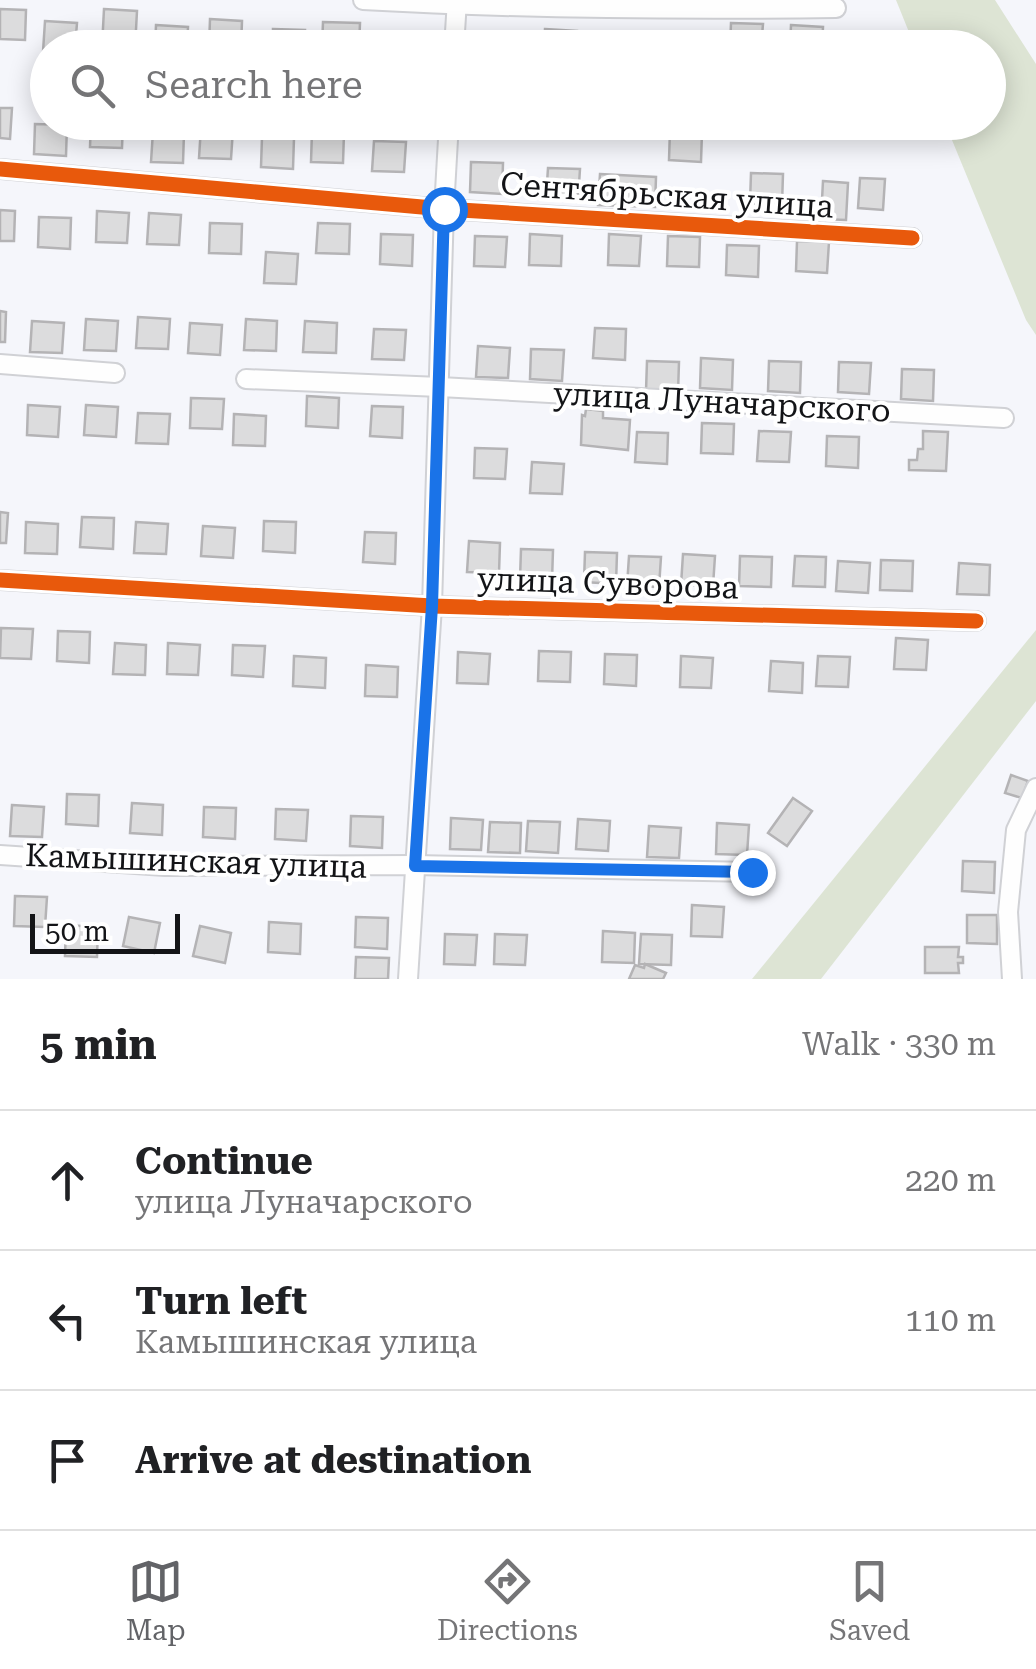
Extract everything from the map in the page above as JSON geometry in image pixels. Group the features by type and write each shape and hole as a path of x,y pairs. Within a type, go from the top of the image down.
{"street":[{"path":"363,0 654,10 836,8"},
{"path":"455,30 457,3"},
{"path":"408,979 432,606 448,140"},
{"name":"Сентябрьская улица","path":"0,169 444,209 912,238"},
{"path":"0,364 115,373"},
{"name":"улица Луначарского","path":"246,378 1004,418"},
{"name":"улица Суворова","path":"0,580 432,606 976,621"},
{"path":"1012,979 1008,912 1016,830 1036,788"},
{"name":"Камышинская улица","path":"0,855 165,866 752,872"}],"green space":[{"path":"896,0 995,0 1036,64 1036,335 1026,320 952,140 1006,140 1006,30 908,30"},
{"path":"1036,630 1036,701 821,979 752,979"}],"building":[{"path":"0,9 26,10 25,40 0,39"},
{"path":"104,9 137,11 136,30 103,30"},
{"path":"210,19 242,21 242,30 210,30"},
{"path":"45,21 77,23 76,30 44,30"},
{"path":"323,22 360,23 360,30 323,30"},
{"path":"731,23 763,24 762,30 731,30"},
{"path":"156,25 188,27 188,30 156,30"},
{"path":"791,25 823,27 823,30 791,30"},
{"path":"0,108 12,108 10,139 0,138"},
{"path":"34,140 67,140 66,156 34,154"},
{"path":"90,140 122,140 122,148 90,147"},
{"path":"152,140 184,140 183,163 151,162"},
{"path":"200,140 232,140 231,159 199,158"},
{"path":"262,140 294,140 293,169 261,167"},
{"path":"312,140 344,140 343,163 311,162"},
{"path":"670,140 702,140 701,162 669,160"},
{"path":"374,141 406,142 404,172 372,171"},
{"path":"471,162 503,163 502,194 470,192"},
{"path":"548,168 580,169 578,200 546,198"},
{"path":"751,173 783,174 782,205 750,203"},
{"path":"600,174 656,177 655,207 598,205"},
{"path":"860,178 885,179 883,210 858,208"},
{"path":"823,181 848,183 846,220 821,219"},
{"path":"0,210 15,211 14,241 0,241"},
{"path":"97,211 129,213 127,243 96,242"},
{"path":"149,213 181,215 179,245 147,244"},
{"path":"39,217 71,218 70,249 38,247"},
{"path":"210,223 242,224 241,254 209,253"},
{"path":"318,223 350,224 349,254 316,253"},
{"path":"381,234 413,235 412,266 380,264"},
{"path":"530,234 562,236 561,266 529,265"},
{"path":"609,234 641,236 639,266 608,265"},
{"path":"475,236 507,237 505,267 474,266"},
{"path":"668,236 700,237 699,267 667,266"},
{"path":"797,241 829,242 827,273 796,271"},
{"path":"727,245 759,246 758,277 726,275"},
{"path":"266,252 298,254 296,284 264,283"},
{"path":"0,311 6,312 5,342 0,342"},
{"path":"138,317 170,319 168,349 136,348"},
{"path":"86,319 118,321 116,351 84,350"},
{"path":"246,319 277,321 276,351 244,350"},
{"path":"32,321 64,323 62,353 30,352"},
{"path":"305,321 337,323 336,353 303,352"},
{"path":"190,323 222,325 220,355 188,353"},
{"path":"595,328 626,329 625,360 593,358"},
{"path":"374,329 406,330 404,360 372,359"},
{"path":"478,346 510,348 508,378 476,377"},
{"path":"531,349 564,350 562,381 530,379"},
{"path":"701,358 733,360 732,390 700,388"},
{"path":"647,361 679,362 678,393 646,391"},
{"path":"769,361 801,362 800,393 768,391"},
{"path":"839,362 871,363 869,394 838,392"},
{"path":"902,369 934,370 933,401 901,399"},
{"path":"307,396 339,398 338,428 306,426"},
{"path":"191,398 224,399 222,429 190,428"},
{"path":"28,405 60,407 58,437 27,435"},
{"path":"86,405 118,407 116,437 84,435"},
{"path":"372,406 403,407 402,438 370,436"},
{"path":"586,409 603,411 603,418 630,420 628,450 581,445 582,415 585,416"},
{"path":"138,413 170,414 168,444 136,443"},
{"path":"234,414 266,416 265,446 233,445"},
{"path":"702,423 734,424 733,454 701,453"},
{"path":"759,431 791,432 789,462 757,461"},
{"path":"923,431 948,432 946,471 909,470 909,460 917,460 918,449 923,449"},
{"path":"637,432 668,433 667,464 635,462"},
{"path":"827,436 859,437 858,468 826,466"},
{"path":"475,448 507,449 505,479 474,478"},
{"path":"532,462 564,464 562,494 530,493"},
{"path":"0,512 8,513 6,543 0,543"},
{"path":"82,517 114,518 113,549 80,547"},
{"path":"264,521 296,522 295,553 263,551"},
{"path":"26,522 58,524 57,554 25,553"},
{"path":"136,522 168,524 166,554 134,553"},
{"path":"203,526 235,528 233,558 201,556"},
{"path":"365,532 396,533 395,564 363,562"},
{"path":"469,541 500,543 499,573 467,572"},
{"path":"521,549 553,550 552,581 520,579"},
{"path":"585,552 617,553 616,584 584,582"},
{"path":"683,554 715,556 713,586 681,585"},
{"path":"629,556 661,557 659,587 627,586"},
{"path":"740,556 772,557 771,587 739,586"},
{"path":"795,556 826,557 825,587 793,586"},
{"path":"881,560 913,561 912,591 880,590"},
{"path":"838,561 870,563 868,593 836,591"},
{"path":"959,563 990,565 989,595 957,594"},
{"path":"1,628 33,629 31,659 0,658"},
{"path":"58,631 90,632 89,663 57,661"},
{"path":"896,638 928,640 926,670 894,669"},
{"path":"115,643 146,645 145,675 113,674"},
{"path":"168,643 200,645 198,675 167,674"},
{"path":"233,645 265,646 263,677 232,675"},
{"path":"539,651 571,652 570,682 538,681"},
{"path":"458,652 490,654 488,684 457,683"},
{"path":"605,654 637,655 636,686 604,684"},
{"path":"294,656 326,658 325,688 293,686"},
{"path":"681,656 713,658 711,688 680,687"},
{"path":"818,656 850,657 848,687 816,686"},
{"path":"771,661 803,663 802,693 769,691"},
{"path":"366,665 398,667 397,697 365,696"},
{"path":"1011,775 1028,781 1022,798 1005,793"},
{"path":"67,794 99,795 98,826 66,824"},
{"path":"793,798 812,811 787,846 768,833"},
{"path":"132,803 163,805 162,835 130,833"},
{"path":"12,805 44,807 42,837 10,836"},
{"path":"204,807 236,808 235,839 203,837"},
{"path":"276,809 308,810 306,841 275,839"},
{"path":"351,816 383,817 382,848 350,846"},
{"path":"451,818 483,820 481,850 450,849"},
{"path":"578,819 610,821 608,851 576,849"},
{"path":"528,821 560,822 558,853 526,851"},
{"path":"490,822 521,823 520,853 488,852"},
{"path":"717,823 749,825 747,855 716,854"},
{"path":"649,826 681,828 679,858 647,857"},
{"path":"963,861 995,862 994,893 962,891"},
{"path":"15,896 47,897 45,927 14,926"},
{"path":"692,905 724,907 722,937 691,936"},
{"path":"967,915 997,915 997,944 967,943"},
{"path":"129,917 160,923 154,953 123,946"},
{"path":"356,917 388,918 387,949 355,947"},
{"path":"269,922 301,924 300,954 268,952"},
{"path":"66,925 98,927 97,957 65,956"},
{"path":"200,926 231,933 225,963 193,956"},
{"path":"603,931 635,933 634,963 602,962"},
{"path":"445,934 477,935 475,965 444,964"},
{"path":"495,934 527,935 525,965 494,964"},
{"path":"641,934 672,935 671,965 639,964"},
{"path":"925,947 959,947 958,957 963,957 963,963 958,963 959,973 925,973"},
{"path":"356,957 389,958 388,979 355,979"},
{"path":"645,964 666,973 663,979 629,979 635,965 644,968"}],"cycle path":[{"path":"0,169 444,209 912,238"},
{"path":"0,580 432,606 976,621"}],"route":[{"path":"444,209 432,606 415,866 752,872"}]}
